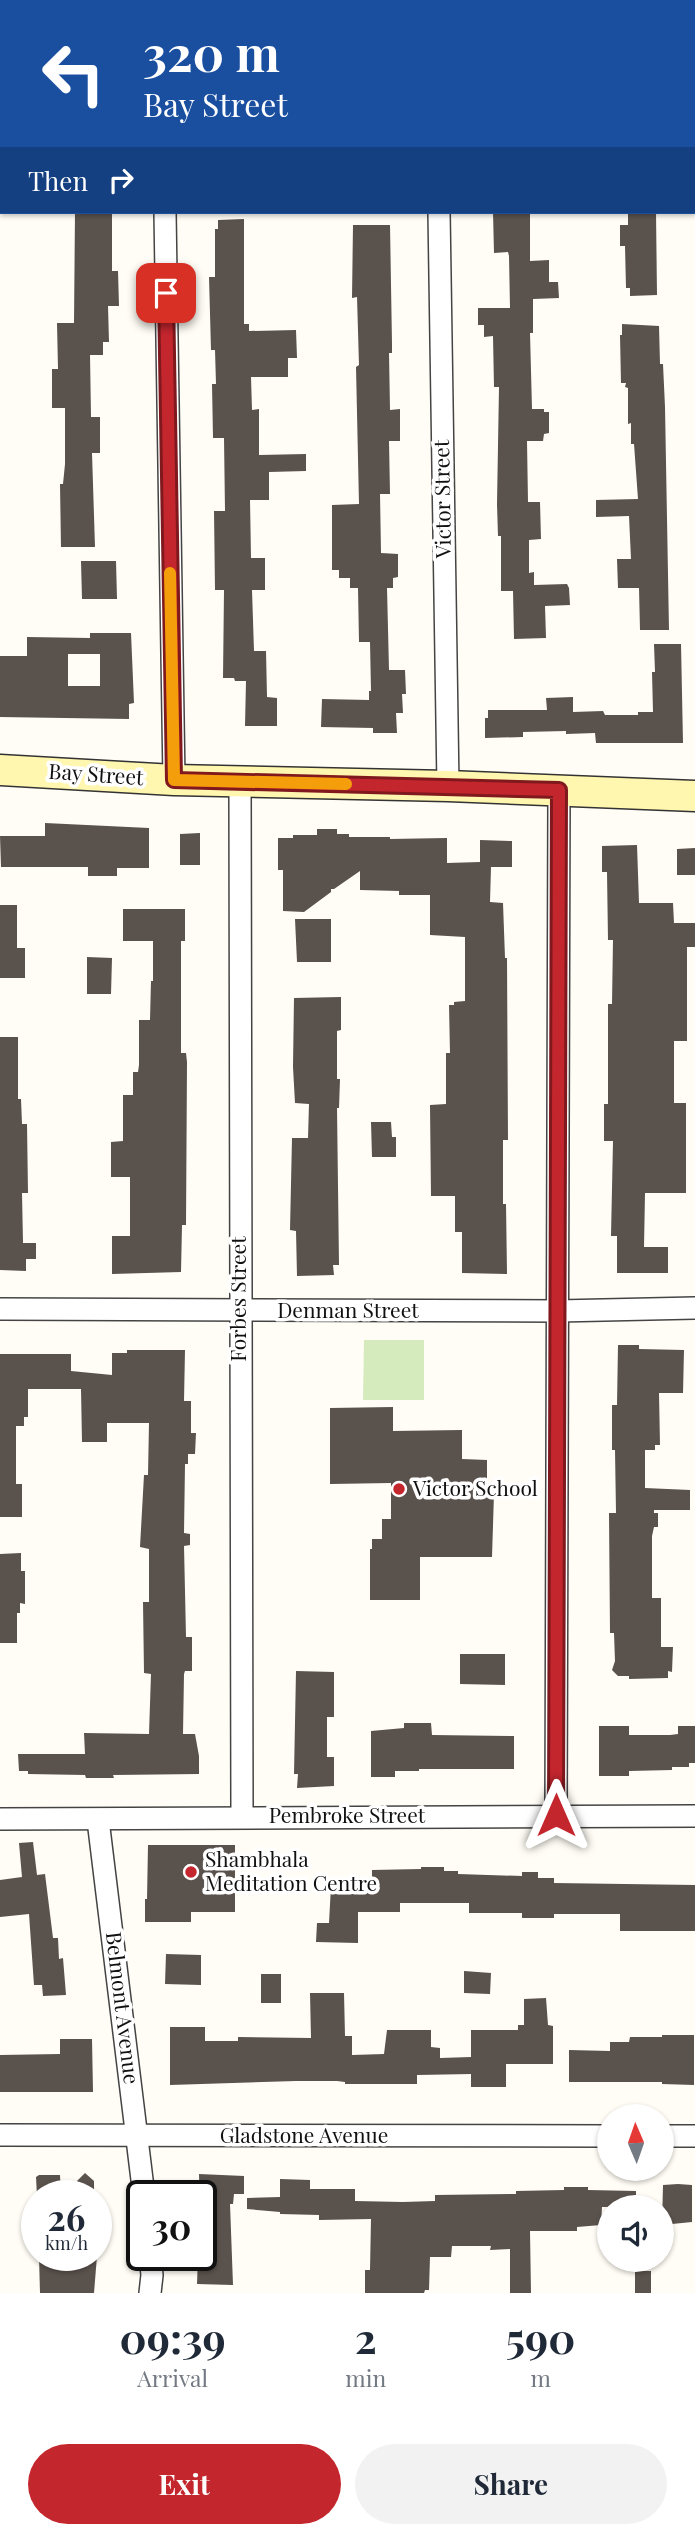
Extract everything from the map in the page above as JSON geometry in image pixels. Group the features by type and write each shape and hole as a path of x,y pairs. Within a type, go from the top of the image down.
{"main road":[{"name":"Bay Street","path":"0,770 174,780 448,786 695,796"}],"street":[{"path":"165,214 174,780"},
{"name":"Victor Street","path":"439,214 448,786"},
{"name":"Forbes Street","path":"240,781 242,1817"},
{"path":"556,1815 559,790"},
{"name":"Denman Street","path":"0,1309 558,1311 695,1308"},
{"name":"Pembroke Street","path":"0,1819 695,1816"},
{"name":"Belmont Avenue","path":"98,1820 142,2180"},
{"name":"Gladstone Avenue","path":"0,2135 597,2136"},
{"path":"674,2136 695,2136"},
{"path":"150,2293 152,2271"}],"green space":[{"path":"364,1340 424,1340 424,1400 363,1400"}],"building":[{"path":"75,214 112,214 112,271 118,271 119,306 108,306 109,342 103,342 103,355 90,355 91,417 100,417 100,453 92,453 95,547 61,547 60,484 63,484 65,464 65,408 52,408 52,369 58,369 57,323 74,323"},
{"path":"493,214 530,214 530,261 549,260 549,282 558,282 559,298 533,299 533,333 530,333 532,409 549,412 549,433 544,434 543,441 527,441 528,502 540,502 541,539 529,540 529,573 534,572 534,585 567,584 570,605 545,606 546,638 514,639 513,591 501,591 501,536 498,536 497,504 499,387 494,387 493,336 484,337 484,325 478,325 478,308 510,308 508,252 494,253"},
{"path":"628,214 656,214 657,295 630,296 630,288 626,288 625,246 620,246 620,225 628,225"},
{"path":"244,219 244,324 249,324 249,331 296,330 297,358 288,358 288,377 251,377 252,410 259,409 259,455 306,454 306,471 269,472 269,500 250,500 251,558 265,558 265,590 252,590 254,651 266,651 267,697 277,698 277,726 245,726 246,681 223,678 224,590 215,590 214,511 225,511 224,438 213,438 212,384 216,384 215,350 211,350 209,277 215,277 215,229 218,229 218,220"},
{"path":"353,225 390,225 390,410 400,409 400,441 389,441 390,494 380,494 381,553 398,554 398,577 393,578 393,588 387,588 389,670 405,670 406,694 402,694 403,713 396,713 397,733 373,733 373,728 321,727 322,699 369,700 371,691 370,642 359,642 358,588 350,588 350,578 339,578 339,570 332,570 332,505 359,504 356,367 359,365 357,297 352,298"},
{"path":"622,324 659,326 665,407 669,630 640,630 639,588 618,588 617,559 631,559 629,516 596,517 596,500 638,499 634,444 631,444 631,423 628,424 628,388 625,387 626,383 621,383"},
{"path":"81,561 116,561 117,599 82,599"},
{"path":"90,633 131,633 134,703 129,704 129,719 0,717 0,656 27,656 27,637 90,638","holes":["68,654 100,654 100,686 68,686"]},
{"path":"654,644 681,644 683,743 596,743 595,733 566,734 566,731 523,732 523,737 485,738 485,718 488,718 488,710 547,710 546,698 573,697 573,712 603,711 605,715 638,715 638,712 653,712"},
{"path":"45,823 149,828 149,868 117,868 117,876 88,876 88,867 1,867 0,836 45,836"},
{"path":"317,829 337,829 337,834 349,834 349,837 447,838 447,863 480,862 480,840 512,841 512,867 491,867 490,902 503,903 507,958 508,1140 503,1140 503,1204 506,1204 507,1274 462,1273 462,1232 455,1232 455,1196 431,1196 430,1105 446,1104 446,1053 450,1053 449,1005 465,1001 465,937 430,935 430,895 399,895 399,891 360,890 360,871 331,889 331,892 304,912 283,911 283,870 278,870 278,838 317,835"},
{"path":"200,833 200,865 180,865 180,834"},
{"path":"637,845 639,903 673,903 674,923 695,923 695,947 687,947 687,1041 674,1041 674,1103 686,1103 686,1193 645,1193 644,1247 668,1247 668,1273 617,1273 617,1236 611,1236 613,1141 604,1141 604,1104 608,1104 608,1004 612,1004 613,940 608,940 607,872 602,872 602,846"},
{"path":"695,848 695,875 677,875 677,849"},
{"path":"0,905 17,905 17,948 25,948 25,978 0,978"},
{"path":"123,909 185,909 185,941 181,941 181,1053 186,1053 187,1062 186,1225 182,1225 181,1272 112,1274 112,1236 130,1236 130,1177 111,1177 111,1142 123,1141 123,1095 133,1095 133,1072 138,1072 139,1065 139,1020 150,1020 153,981 153,941 123,941"},
{"path":"295,919 331,919 331,962 297,962"},
{"path":"87,957 112,958 111,994 87,994"},
{"path":"341,997 341,1030 337,1031 337,1079 340,1079 337,1108 339,1265 333,1265 334,1275 297,1276 296,1231 290,1230 292,1138 308,1138 309,1104 295,1103 294,998"},
{"path":"0,1037 18,1037 18,1099 21,1099 22,1124 27,1124 28,1193 22,1193 23,1243 36,1243 36,1259 26,1259 26,1271 0,1270"},
{"path":"371,1122 391,1122 392,1137 396,1137 396,1157 372,1157"},
{"path":"618,1345 639,1345 639,1349 684,1350 683,1393 659,1393 660,1445 655,1445 655,1450 645,1450 645,1488 690,1490 690,1510 654,1510 654,1513 658,1513 658,1527 654,1527 652,1536 652,1598 661,1598 661,1647 673,1647 672,1672 668,1671 668,1678 629,1679 629,1676 618,1676 612,1670 615,1661 614,1633 610,1633 609,1513 616,1513 612,1405 617,1405"},
{"path":"127,1350 185,1350 184,1401 191,1401 191,1433 196,1433 195,1454 188,1454 188,1464 185,1464 184,1533 190,1534 190,1545 184,1546 186,1637 192,1637 192,1671 185,1671 184,1674 183,1734 195,1734 199,1774 86,1778 85,1775 28,1774 28,1771 19,1771 18,1754 85,1754 84,1733 149,1734 151,1674 144,1673 143,1602 149,1602 149,1549 140,1547 144,1475 148,1475 149,1423 107,1423 107,1442 82,1442 81,1389 28,1389 28,1417 24,1417 24,1426 16,1426 16,1484 22,1484 22,1517 0,1517 0,1354 71,1354 71,1371 112,1375 112,1353 127,1353"},
{"path":"393,1407 393,1431 462,1430 462,1459 487,1460 487,1493 494,1493 492,1557 420,1557 420,1600 370,1600 370,1549 372,1539 382,1539 382,1519 391,1519 391,1483 330,1484 330,1408"},
{"path":"21,1553 21,1571 25,1571 25,1604 20,1603 20,1613 17,1613 17,1643 0,1643 0,1554"},
{"path":"460,1654 505,1654 505,1685 460,1684"},
{"path":"296,1671 334,1672 334,1717 327,1717 327,1757 334,1757 334,1786 297,1788 298,1774 294,1774"},
{"path":"404,1723 431,1723 432,1735 514,1736 514,1769 419,1769 395,1771 395,1777 371,1777 371,1731 404,1728"},
{"path":"599,1726 629,1726 629,1735 670,1735 678,1734 678,1726 695,1726 695,1763 689,1763 689,1767 672,1767 672,1770 629,1771 629,1776 599,1776"},
{"path":"33,1842 37,1875 45,1874 53,1938 58,1938 59,1959 63,1958 66,1995 43,1996 42,1985 34,1985 29,1914 0,1917 0,1880 22,1877 19,1843"},
{"name":"Shambhala Meditation Centre","path":"148,1845 235,1845 235,1912 191,1912 191,1922 145,1922"},
{"path":"444,1867 444,1871 458,1871 458,1874 522,1876 522,1872 538,1872 538,1878 554,1878 554,1883 695,1885 695,1931 620,1931 620,1914 554,1914 554,1918 522,1918 522,1913 469,1913 469,1903 400,1903 400,1912 358,1912 358,1943 316,1942 317,1923 329,1923 331,1886 372,1886 372,1870"},
{"path":"166,1954 201,1955 201,1985 165,1984"},
{"path":"464,1971 491,1973 490,1994 464,1993"},
{"path":"261,1974 281,1974 281,2003 261,2003"},
{"path":"310,1993 344,1993 345,2036 352,2036 352,2055 384,2054 387,2030 431,2030 431,2047 440,2048 440,2058 471,2057 471,2030 518,2030 518,2025 524,2025 524,1999 546,1998 548,2025 553,2026 553,2064 506,2064 506,2087 471,2087 471,2074 417,2075 417,2084 296,2081 170,2085 170,2027 205,2027 205,2041 238,2041 238,2037 311,2038"},
{"path":"694,2035 694,2085 662,2082 569,2082 569,2050 610,2051 610,2042 629,2042 630,2037"},
{"path":"60,2039 92,2039 93,2092 0,2092 0,2055 60,2054"},
{"path":"85,2173 93,2180 78,2180"},
{"path":"199,2174 244,2176 244,2194 234,2194 233,2204 230,2204 233,2285 197,2284 197,2271 217,2271 217,2180 199,2180"},
{"path":"60,2175 60,2180 36,2180 36,2177"},
{"path":"280,2179 310,2180 310,2189 355,2189 355,2201 435,2201 435,2195 516,2194 516,2191 564,2190 564,2187 636,2191 636,2195 597,2195 597,2225 577,2227 577,2231 530,2231 531,2293 510,2293 510,2249 452,2246 451,2257 430,2257 429,2290 424,2293 365,2293 365,2270 370,2270 371,2219 319,2220 319,2215 280,2214 247,2209 247,2198 280,2197"},
{"path":"663,2185 692,2185 692,2222 674,2224 674,2195 663,2195"},
{"path":"39,2271 96,2271 94,2293 40,2293"},
{"path":"635,2272 651,2272 651,2293 635,2293"}],"slow traffic":[{"path":"170,573 174,780 346,784"}],"place":[{"name":"Victor School","path":"399,1489"},
{"name":"Shambhala Meditation Centre","path":"191,1872"}],"route":[{"path":"166,293 174,780 559,790 556,1815"}]}
